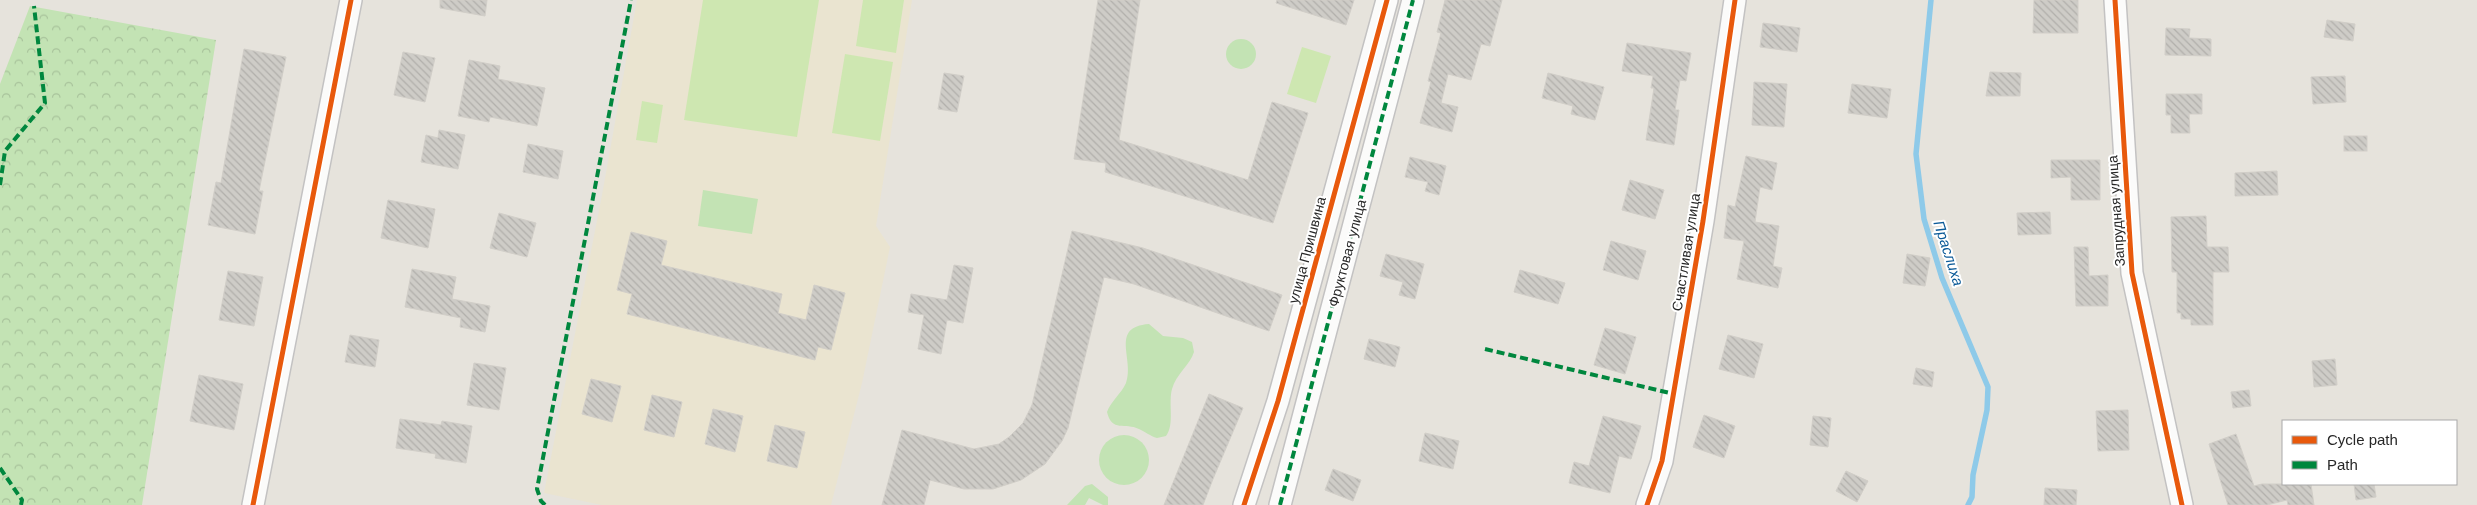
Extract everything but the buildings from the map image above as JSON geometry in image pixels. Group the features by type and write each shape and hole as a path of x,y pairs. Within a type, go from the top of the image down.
{"street":[{"path":"253,505 351,0"},
{"name":"улица Пришвина","path":"1244,505 1278,401 1387,0"},
{"name":"Фруктовая улица","path":"1280,505 1413,0"},
{"name":"Счастливая улица","path":"1648,505 1662,461 1703,221 1735,0"},
{"name":"Запрудная улица","path":"2115,0 2132,273 2182,505"}],"shaded area":[{"path":"637,0 912,0 876,226 890,247 862,383 831,505 602,505 544,493 602,195"}],"green space":[{"path":"703,0 819,0 797,137 684,120"},
{"path":"863,0 904,0 896,53 856,46"},
{"path":"30,6 216,40 142,505 0,505 0,84"},
{"path":"1241,39 1252,43 1256,54 1252,65 1241,69 1230,65 1226,54 1230,43"},
{"path":"1302,47 1331,56 1316,103 1287,94"},
{"path":"845,54 893,62 880,141 832,133"},
{"path":"642,101 663,105 657,143 636,140"},
{"path":"703,190 758,199 752,234 698,226"},
{"path":"1149,324 1163,336 1183,338 1192,342 1194,352 1172,389 1169,431 1166,436 1157,438 1134,427 1120,426 1112,423 1107,412 1126,383 1128,364 1126,346 1130,331 1137,326"},
{"path":"1124,435 1133,437 1144,446 1149,460 1147,469 1138,480 1124,485 1115,483 1104,474 1099,460 1101,451 1110,440"},
{"path":"1092,484 1108,497 1108,505 1103,505 1089,498 1085,505 1067,505 1085,486"}],"waterway":[{"name":"Праслиха","path":"1931,0 1916,154 1924,219 1942,278 1988,387 1987,410 1973,475 1972,497 1968,505"}],"marked path":[{"path":"545,505 541,501 537,489 631,0"},
{"path":"1280,505 1413,0"},
{"path":"0,185 5,151 45,103 34,6"},
{"path":"1485,349 1674,394"},
{"path":"0,468 22,500 21,505"}],"cycle path":[{"path":"253,505 351,0"},
{"path":"1244,505 1278,401 1387,0"},
{"path":"1647,505 1662,461 1703,221 1735,0"},
{"path":"2115,0 2132,273 2182,505"}]}
